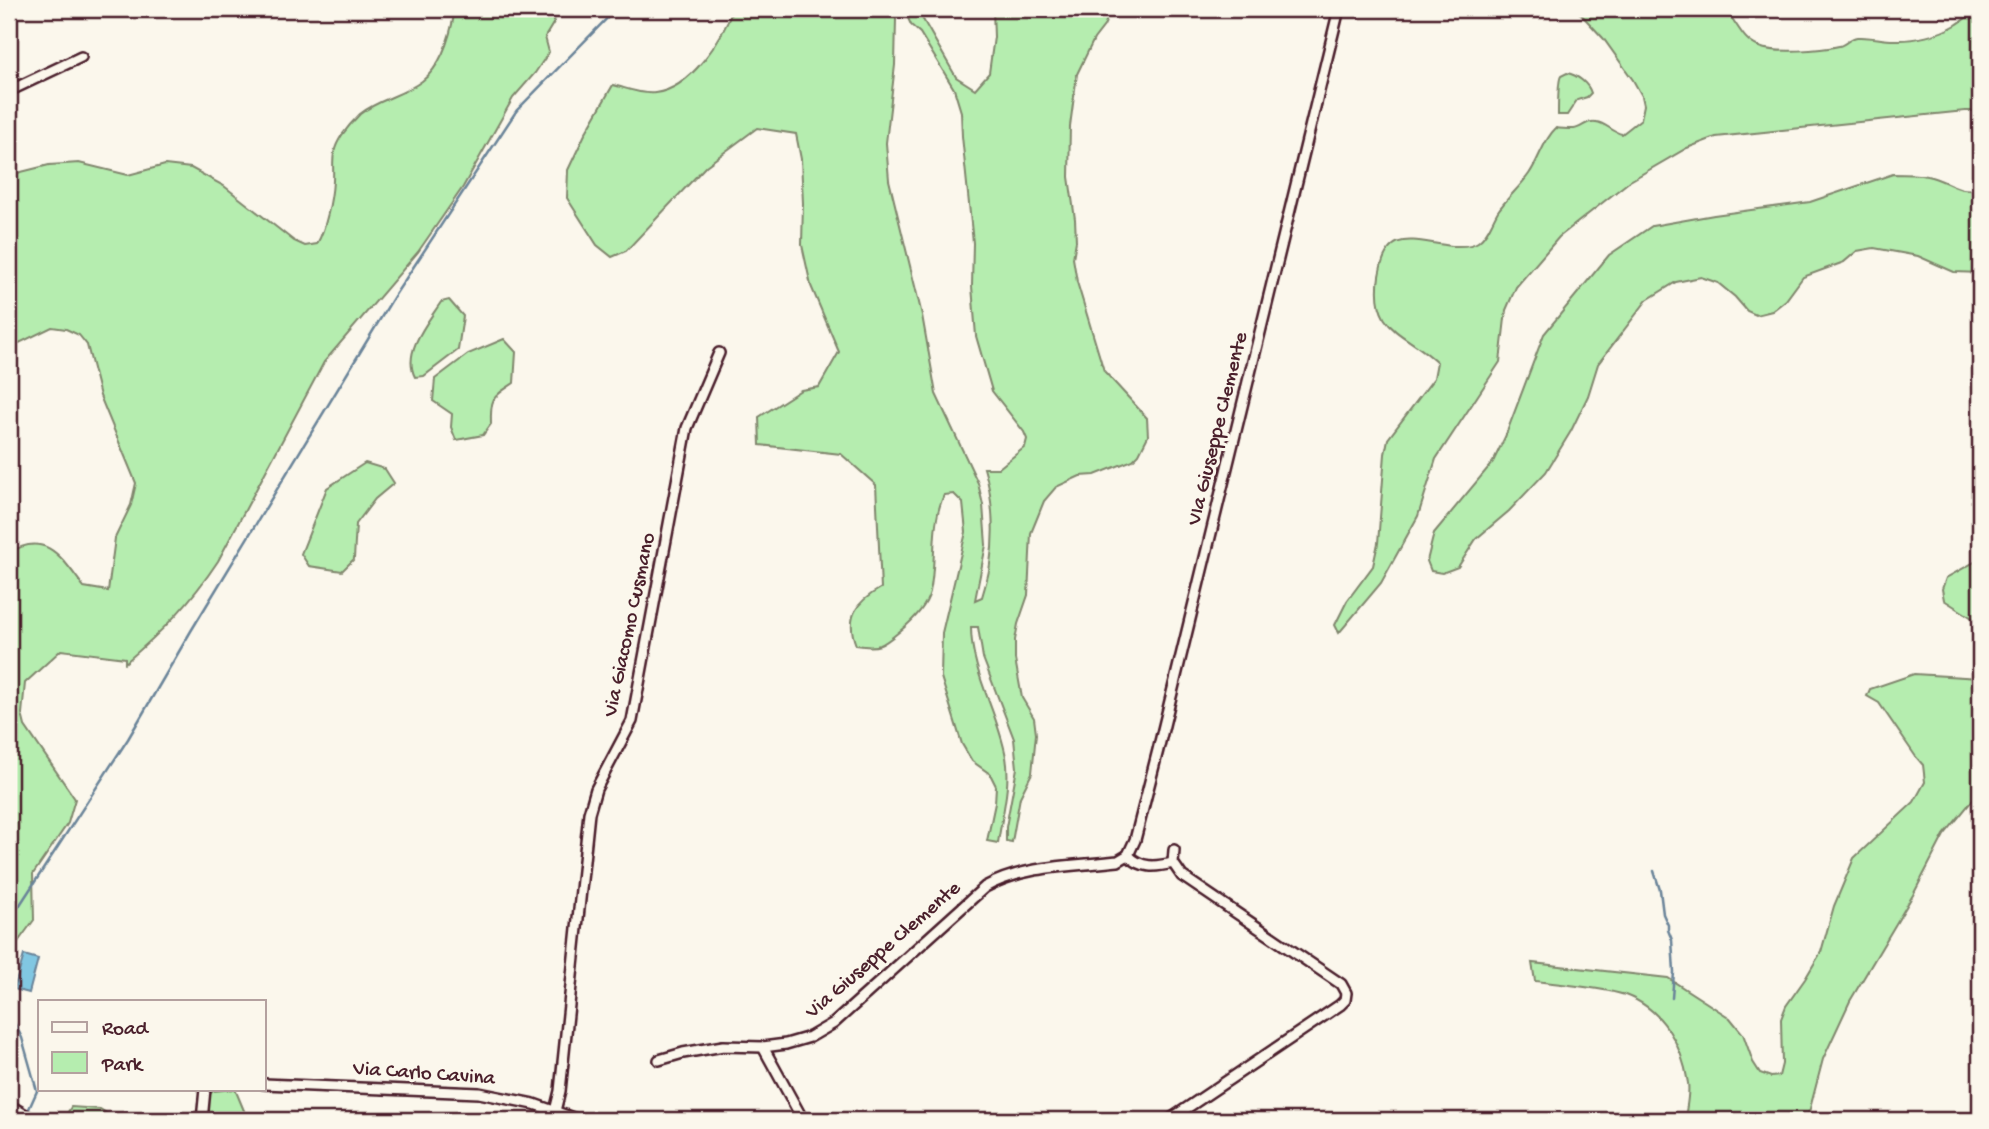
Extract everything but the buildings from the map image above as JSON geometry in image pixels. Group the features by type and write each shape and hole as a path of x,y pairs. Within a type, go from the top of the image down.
{"street":[{"name":"VIa Giuseppe Clemente","path":"1128,856 1135,840 1158,750 1339,9"},
{"path":"9,91 81,57"},
{"name":"Via Giacomo Cusmano","path":"555,1111 560,1091 589,813 597,789 632,721 688,428 719,353"},
{"path":"1169,1120 1340,1004 1345,1000 1346,993 1340,984 1182,876 1173,863 1174,850"},
{"path":"1128,856 1142,865 1173,863"},
{"name":"Via Giuseppe Clemente","path":"659,1060 723,1046 763,1047 801,1041 818,1034 834,1023 978,893 1003,877 1118,861 1128,856"},
{"path":"763,1047 803,1120"},
{"name":"Via Carlo Cavina","path":"266,1084 479,1093 521,1101 579,1120"},
{"path":"202,1120 205,1090"},
{"path":"9,1105 34,1120"}],"green space":[{"path":"455,9 557,9 554,22 545,37 549,52 513,98 463,187 418,252 324,362 218,561 187,603 125,663 125,658 61,650 25,683 22,714 25,726 75,799 68,823 33,874 34,920 9,954 9,553 22,546 44,546 61,558 84,587 108,591 115,538 131,505 136,483 100,396 87,345 79,335 52,327 9,348 9,175 49,165 79,163 128,175 165,165 191,168 224,186 294,241 305,246 317,244 330,205 333,157 338,141 360,114 415,86 429,74 445,48"},
{"path":"733,9 892,9 896,19 895,65 886,143 889,180 922,315 936,394 978,483 983,505 986,545 975,600 982,597 989,572 992,540 991,503 984,468 999,468 1025,447 1027,439 992,391 976,336 972,286 973,243 961,112 954,89 920,33 911,25 904,9 917,9 956,77 975,89 989,73 994,37 993,9 1107,9 1104,26 1094,39 1077,74 1070,126 1069,177 1076,241 1073,258 1077,282 1104,371 1147,418 1148,436 1133,460 1095,475 1080,476 1056,487 1044,501 1031,533 1028,595 1018,624 1015,659 1022,698 1034,718 1036,734 1032,773 1020,797 1012,842 1006,841 1006,827 1017,768 1014,739 983,658 978,627 971,627 975,660 1006,757 1007,789 998,843 987,841 996,786 990,774 972,761 962,744 941,677 942,633 966,532 963,503 954,494 944,495 935,530 930,592 922,609 884,643 870,647 856,645 852,626 855,611 865,599 881,588 876,485 841,454 760,445 759,417 801,390 819,387 839,352 811,286 802,245 801,159 796,134 757,128 706,166 626,251 612,257 597,245 567,198 568,170 613,85 655,93 681,82 693,73 713,48"},
{"path":"1576,9 1724,9 1753,44 1787,51 1839,46 1857,37 1902,40 1926,37 1949,29 1980,9 1980,111 1716,137 1687,148 1630,181 1559,237 1516,287 1506,310 1500,362 1436,459 1418,516 1381,583 1339,633 1335,625 1347,601 1373,566 1378,543 1388,439 1434,378 1437,362 1393,328 1380,309 1379,276 1388,250 1396,243 1404,241 1452,246 1475,244 1484,236 1498,211 1529,174 1556,128 1574,129 1593,122 1622,134 1641,119 1644,105 1633,80 1603,38"},
{"path":"1567,73 1582,80 1591,93 1577,100 1567,115 1558,115 1560,79"},
{"path":"1893,174 1927,176 1959,188 1980,188 1980,273 1954,272 1918,256 1874,248 1857,251 1844,262 1803,277 1786,300 1772,311 1756,315 1747,311 1718,283 1701,277 1676,282 1647,300 1598,364 1588,396 1546,472 1509,511 1476,539 1458,567 1442,573 1431,571 1427,561 1434,533 1493,462 1544,334 1609,255 1652,226 1810,202"},
{"path":"449,300 463,316 458,350 424,376 415,377 412,358 418,338 441,302"},
{"path":"504,339 516,352 514,383 494,399 491,424 483,435 456,440 451,427 452,414 433,401 435,379 468,354"},
{"path":"365,463 385,469 394,483 375,499 356,524 354,559 342,571 309,566 301,554 327,488"},
{"path":"1980,559 1980,623 1944,600 1942,589 1946,578"},
{"path":"1914,674 1980,678 1980,791 1944,835 1913,895 1850,1001 1823,1059 1807,1120 1738,1120 1735,1117 1736,1120 1685,1120 1689,1092 1685,1069 1675,1042 1660,1019 1650,1009 1625,995 1535,981 1532,963 1668,978 1730,1018 1743,1034 1760,1073 1771,1077 1779,1076 1782,1064 1781,1019 1786,1006 1821,952 1834,906 1854,858 1914,802 1925,782 1923,765 1879,703 1867,696 1870,689"},
{"path":"235,1090 245,1113 244,1120 207,1120 208,1096 213,1091"},
{"path":"71,1107 100,1109 117,1120 63,1120"}],"water":[{"path":"24,955 38,959 29,993 14,989"}],"waterway":[{"path":"9,949 12,917 128,739 393,298 517,110 616,9"},
{"path":"1654,871 1663,914 1672,940 1672,998"},
{"path":"9,1012 22,1038 37,1091 28,1111"},
{"path":"1976,1120 1980,1111"}]}
